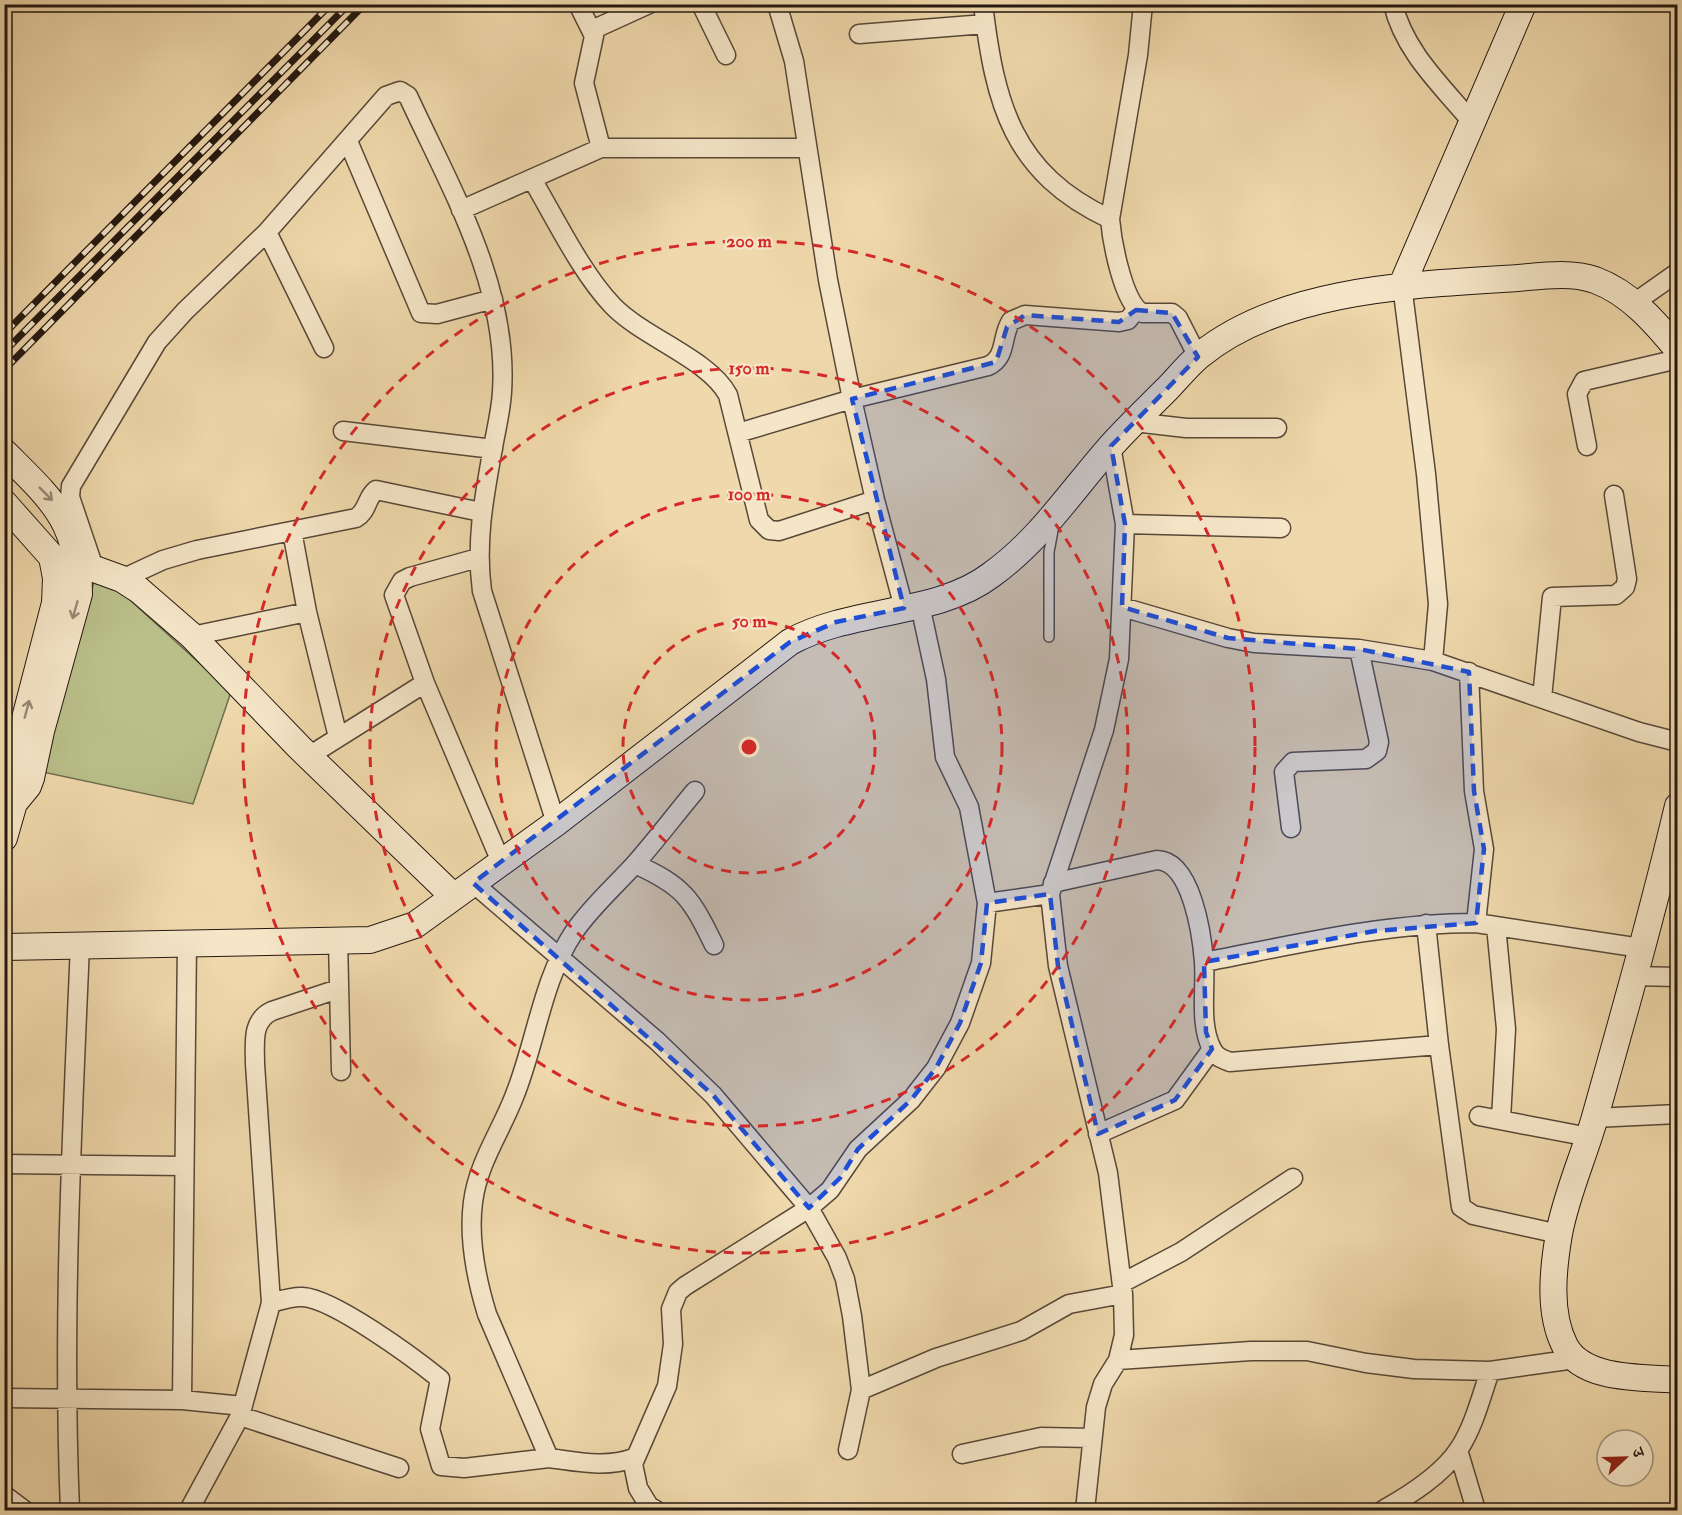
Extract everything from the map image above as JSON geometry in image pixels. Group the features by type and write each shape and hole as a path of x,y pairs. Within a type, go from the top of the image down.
{"street":[{"path":"578,4 592,30 594,43 584,83 601,148"},
{"path":"592,30 650,4"},
{"path":"701,4 726,55"},
{"path":"656,1510 649,1506 638,1488 633,1470 634,1458 667,1386 674,1344 671,1309 678,1292 809,1208 840,1178 858,1149 911,1100 936,1068 960,1023 981,963 987,903 969,807 945,757 936,679 875,500 828,280 794,61 777,4"},
{"path":"983,4 994,80 1019,143 1051,182 1078,204 1110,219"},
{"path":"1136,310 1118,261 1110,219 1138,55 1143,4"},
{"path":"1393,4 1397,21 1417,58 1471,121"},
{"path":"1433,661 1438,604 1426,474 1402,285 1522,4"},
{"path":"859,34 985,24"},
{"path":"14,803 28,786 31,778 41,730 86,566 70,497 76,474 157,342 185,311 267,232 386,96 400,91 408,96 461,210 493,299 503,356 502,395 481,512 478,558 482,591 556,823"},
{"path":"348,141 422,313 437,314 493,299"},
{"path":"461,210 601,148 807,148"},
{"path":"532,178 596,285 613,306 656,340 715,376 723,385 728,394 759,520 769,530 779,531 875,500"},
{"path":"267,232 324,348"},
{"path":"1634,303 1677,272"},
{"path":"4,947 187,941 370,940 397,933 415,925 556,823 790,642 812,630 836,622 912,607 968,588 989,577 1057,513 1111,446 1198,357 1230,334 1283,310 1402,285 1566,276 1593,280 1634,303 1670,336"},
{"path":"738,433 852,399 996,362 1007,327 1011,321 1025,315 1119,322 1128,320 1136,310"},
{"path":"1136,310 1149,314 1172,313 1178,318 1198,357"},
{"path":"1587,447 1577,394 1584,381 1677,359"},
{"path":"1134,422 1186,428 1277,428"},
{"path":"344,431 492,449"},
{"path":"1084,1510 1099,1396 1118,1360 1124,1335 1123,1289 1108,1173 1058,966 1051,888 1112,699 1122,607 1125,524 1111,446"},
{"path":"4,452 55,503 86,566 122,579 140,590 192,636 309,756 463,890 559,956 657,1041 713,1095 809,1208 829,1241 845,1279 861,1390 848,1450"},
{"path":"122,579 164,560 197,550 356,518 366,510 371,495 376,490 481,512"},
{"path":"1542,698 1552,597 1609,596 1616,595 1625,587 1627,579 1614,495"},
{"path":"4,503 52,556 56,578 55,603 11,772 14,803 4,838"},
{"path":"1125,524 1281,528"},
{"path":"292,531 307,612 338,738"},
{"path":"478,558 410,577 397,588 396,605 425,683 501,862"},
{"path":"1122,607 1228,638 1254,643 1359,649 1433,661 1639,732 1677,742"},
{"path":"192,636 307,612"},
{"path":"1291,828 1284,772 1288,765 1293,762 1366,759 1377,751 1379,742 1359,649"},
{"path":"1469,672 1474,791 1484,849 1476,923"},
{"path":"309,756 425,683"},
{"path":"549,1458 487,1314 479,1289 474,1265 472,1204 477,1179 514,1097 559,956 575,930 635,864 695,791"},
{"path":"1677,806 1668,882 1641,948 1592,1128 1559,1234 1554,1307 1565,1346 1575,1359 1590,1368 1613,1374 1677,1380"},
{"path":"987,903 1157,860 1168,862 1184,878 1192,898 1204,962 1206,1032 1212,1049 1218,1057 1230,1062 1439,1045"},
{"path":"635,864 664,877 686,894 714,945"},
{"path":"1204,962 1426,924 1476,923 1641,948"},
{"path":"1426,924 1439,1045 1461,1207 1473,1215 1559,1234"},
{"path":"1496,926 1506,1029 1500,1119"},
{"path":"338,940 341,1071"},
{"path":"182,1400 187,941"},
{"path":"70,1510 68,1397 70,1165 80,945"},
{"path":"1634,976 1677,977"},
{"path":"189,1510 242,1411 272,1303 255,1064 257,1024 262,1016 272,1011 338,989"},
{"path":"1098,1134 1175,1100 1212,1049"},
{"path":"1479,1116 1592,1128 1677,1114"},
{"path":"4,1164 184,1166"},
{"path":"861,1390 928,1361 1021,1331 1069,1304 1123,1289 1293,1178"},
{"path":"272,1303 294,1297 315,1299 404,1349 440,1379 430,1429 441,1466 464,1468 549,1458 586,1464 616,1464 634,1458"},
{"path":"1118,1360 1251,1351 1307,1351 1366,1363 1414,1369 1490,1371 1575,1359"},
{"path":"1383,1510 1404,1499 1434,1475 1458,1450 1476,1414 1490,1371"},
{"path":"4,1398 182,1400 242,1411 399,1468"},
{"path":"962,1454 1041,1437 1092,1438"},
{"path":"1458,1450 1476,1510"},
{"path":"634,1510 638,1488"},
{"path":"4,1495 24,1510"}],"lane":[{"path":"1049,637 1049,552 1057,513"}],"highlighted area":[{"path":"1136,310 1172,313 1198,357 1111,446 1125,524 1122,607 1228,638 1359,649 1469,672 1474,791 1484,849 1476,923 1375,931 1204,962 1206,1032 1212,1049 1175,1100 1098,1134 1058,966 1050,894 987,903 981,963 960,1023 936,1068 911,1100 858,1149 840,1178 809,1208 713,1095 473,883 790,642 836,622 904,608 852,399 996,362 1007,327 1025,315 1119,322"}],"green space":[{"path":"94,582 118,589 231,692 193,804 38,771"}],"railway":[{"path":"4,334 331,4"},
{"path":"4,352 349,4"},
{"path":"4,370 365,4"}]}
